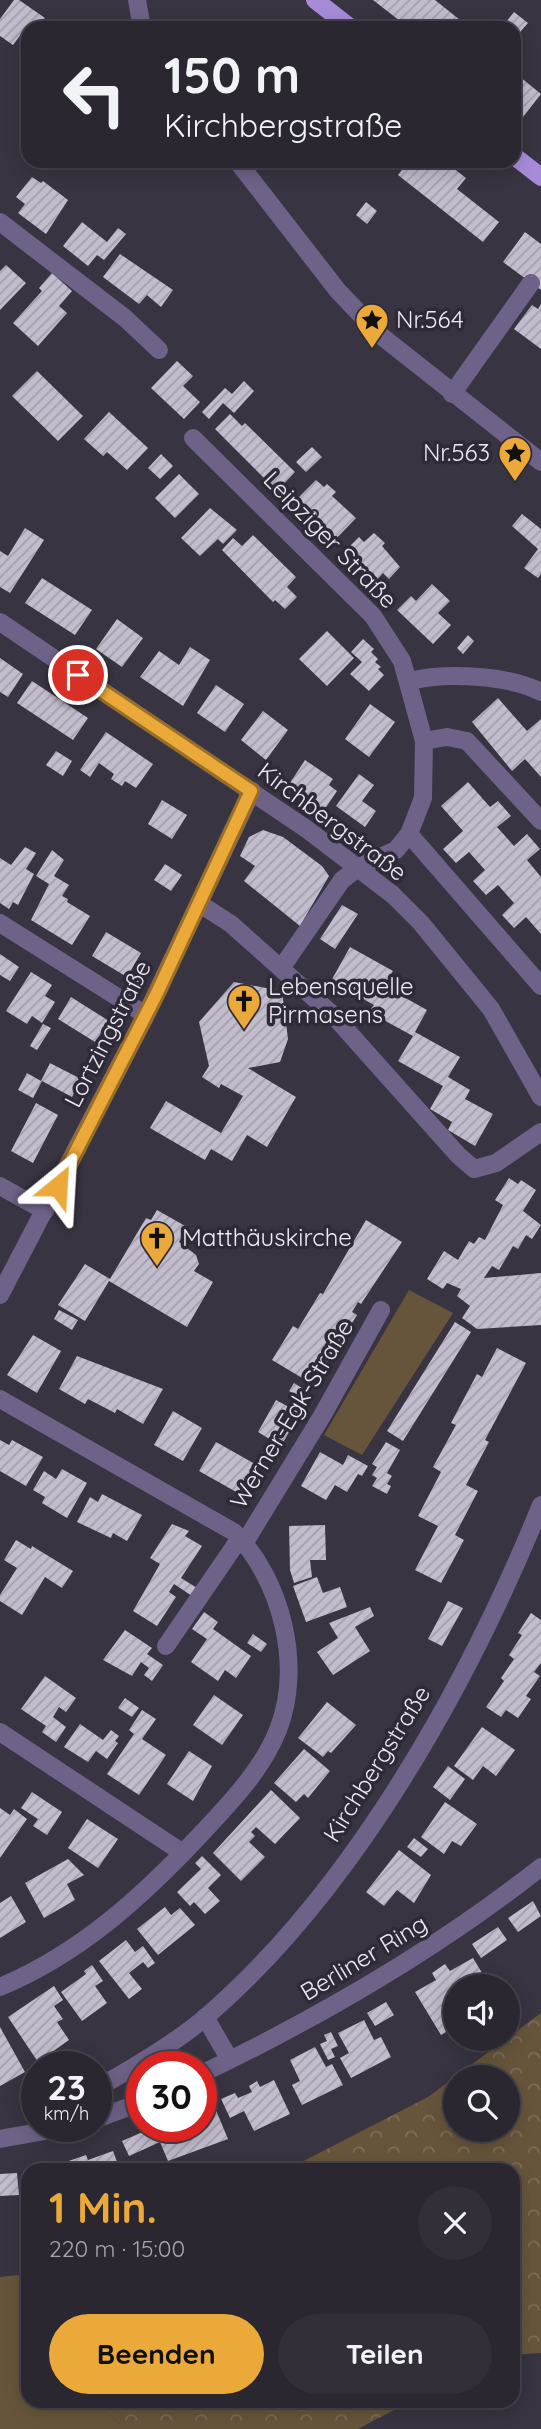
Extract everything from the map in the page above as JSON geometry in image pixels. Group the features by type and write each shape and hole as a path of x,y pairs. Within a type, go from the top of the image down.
{"main road":[{"path":"315,0 342,21"},
{"path":"521,161 541,177"}],"street":[{"path":"137,0 141,21"},
{"path":"243,168 358,313 380,335 541,461"},
{"path":"0,222 125,318 159,351"},
{"path":"452,394 531,283"},
{"name":"Leipziger Straße","path":"193,438 373,616 393,644 410,681 424,741 424,798 409,834 396,850 359,867 342,880 282,967"},
{"name":"Kirchbergstraße","path":"0,622 359,867 421,923 476,990 512,1042 541,1097"},
{"path":"410,681 453,676 522,685 541,692"},
{"path":"424,741 456,737 467,741 541,821"},
{"name":"Lortzingstraße","path":"0,1295 146,1015 251,791"},
{"path":"409,834 541,986"},
{"path":"200,904 230,924 282,967 333,1015 474,1169 496,1163 541,1132"},
{"path":"0,923 146,1015"},
{"path":"0,1186 45,1211"},
{"name":"Werner-Egk-Straße","path":"166,1646 242,1540 323,1416 381,1310"},
{"path":"0,1399 215,1519 242,1540 264,1572 283,1627 288,1656 285,1704 266,1754 247,1781 155,1883 107,1923 42,1966 0,1987"},
{"name":"Kirchbergstraße","path":"112,2078 205,2017 289,1934 394,1790 483,1635 541,1504"},
{"path":"0,1732 183,1853"},
{"name":"Berliner Ring","path":"217,2066 313,2019 389,1974 463,1926 541,1867"},
{"path":"205,2017 230,2060"},
{"path":"0,2139 21,2134"}],"green space":[{"path":"409,1290 453,1313 362,1455 324,1435"},
{"path":"541,2013 541,2353 520,2354 520,2163 300,2163 428,2097 443,2086 443,2142 520,2142 520,2065 471,2065 490,2051 520,2051 520,2029"},
{"path":"21,2275 21,2408 102,2408 125,2429 0,2429 0,2277"},
{"path":"102,2408 398,2408 358,2429 125,2429"}],"building":[{"path":"14,0 19,0 45,18 43,21 21,21 21,34 13,45 0,36 0,19"},
{"path":"373,0 435,0 461,21 400,21"},
{"path":"514,12 528,23 521,31 521,21 507,21"},
{"path":"521,78 541,94 523,117 521,115"},
{"path":"404,168 453,168 466,178 457,189 499,222 483,242 398,175"},
{"path":"32,177 41,183 43,181 68,200 46,234 18,213 25,204 16,197"},
{"path":"366,202 377,211 367,224 356,215"},
{"path":"82,222 107,242 118,228 126,234 104,260 97,255 88,266 63,246"},
{"path":"525,232 541,244 541,290 503,262"},
{"path":"120,254 173,290 161,307 147,295 139,304 103,277"},
{"path":"6,265 26,283 0,310 0,271"},
{"path":"52,273 72,291 59,306 67,313 38,346 13,323 42,291 39,288"},
{"path":"541,304 541,349 514,329 532,305 538,309"},
{"path":"177,361 193,376 183,386 200,402 184,419 151,388"},
{"path":"37,371 83,416 58,441 12,396"},
{"path":"244,381 254,391 234,413 223,403 209,419 202,412 225,388 232,394"},
{"path":"109,412 148,448 127,470 107,452 103,456 84,439"},
{"path":"230,414 242,426 245,423 295,472 277,491 215,429"},
{"path":"312,447 322,457 306,472 296,462"},
{"path":"161,454 173,466 160,479 148,468"},
{"path":"179,474 199,494 175,518 155,498"},
{"path":"316,480 324,487 327,484 336,492 332,496 356,518 333,542 293,503"},
{"path":"210,508 237,530 223,544 218,539 200,556 181,538"},
{"path":"522,514 541,529 541,574 538,578 524,568 538,549 512,526"},
{"path":"25,528 44,540 10,593 0,587 0,551 8,556"},
{"path":"374,533 385,543 382,546 400,567 389,579 383,573 375,582 348,560 353,555 347,549 359,537 364,542"},
{"path":"253,535 296,577 287,587 297,597 285,609 275,600 273,602 222,550 233,538 242,546"},
{"path":"42,578 92,610 75,635 25,603"},
{"path":"432,584 450,601 438,613 451,625 433,644 397,610 411,596 416,601"},
{"path":"117,619 143,638 122,667 96,649"},
{"path":"327,631 354,658 327,686 299,659"},
{"path":"468,635 474,641 463,654 457,648"},
{"path":"363,639 374,649 371,652 378,659 375,662 384,675 369,691 350,674 362,662 351,652"},
{"path":"190,647 210,660 183,706 140,677 159,651 179,665"},
{"path":"0,658 23,674 8,697 0,692"},
{"path":"32,681 88,718 73,740 17,703"},
{"path":"216,685 244,704 225,732 197,713"},
{"path":"498,698 527,731 541,719 541,777 525,759 512,771 472,722"},
{"path":"370,704 395,722 369,757 345,739"},
{"path":"263,711 288,730 266,760 241,740"},
{"path":"106,732 153,764 136,788 125,781 122,786 111,779 114,774 99,763 90,777 80,770"},
{"path":"56,751 72,761 63,776 46,765"},
{"path":"305,760 333,779 329,785 337,791 324,810 288,786"},
{"path":"359,774 374,785 362,801 376,811 365,827 336,806"},
{"path":"468,782 490,807 498,801 511,816 497,827 514,846 527,834 540,849 527,860 541,877 541,934 526,917 514,928 502,915 514,903 498,885 486,895 473,881 485,870 469,852 456,863 443,849 463,831 441,806"},
{"path":"162,800 187,815 172,839 148,824"},
{"path":"263,830 283,837 322,866 329,876 300,926 244,881 255,866 240,856 249,837"},
{"path":"25,847 36,853 26,869 34,874 18,905 13,902 9,909 0,903 0,858 11,865"},
{"path":"52,850 64,860 54,876 69,885 62,896 90,916 72,945 31,920 49,884 36,876"},
{"path":"165,864 182,875 171,891 154,880"},
{"path":"342,905 358,914 335,949 320,939"},
{"path":"106,932 141,953 127,977 92,956"},
{"path":"350,947 393,971 384,986 427,1010 415,1032 460,1057 448,1077 470,1090 465,1099 493,1114 475,1146 448,1130 452,1122 430,1109 443,1086 398,1061 413,1036 369,1012 374,1005 331,981"},
{"path":"0,954 19,967 10,981 0,975"},
{"path":"142,967 149,972 140,986 133,982"},
{"path":"31,972 52,985 45,996 55,1002 42,1023 32,1016 27,1024 6,1011"},
{"path":"234,982 282,991 288,1039 280,1062 248,1068 296,1097 267,1147 247,1135 232,1161 211,1149 205,1160 150,1128 166,1101 221,1133 243,1096 221,1084 219,1088 202,1077 209,1066 199,1022"},
{"path":"71,997 109,1021 95,1042 58,1019"},
{"path":"43,1024 51,1028 37,1050 30,1046"},
{"path":"50,1063 81,1079 72,1097 42,1081 33,1098 18,1090 27,1073 41,1081"},
{"path":"36,1103 58,1115 33,1163 11,1151"},
{"path":"509,1178 518,1184 521,1180 536,1190 523,1211 541,1225 532,1239 526,1235 518,1249 513,1246 499,1270 492,1266 484,1278 541,1273 541,1325 477,1329 462,1318 470,1306 457,1296 461,1289 447,1283 443,1289 427,1279 444,1251 458,1260 469,1241 474,1244 479,1237 485,1240 503,1205 495,1200"},
{"name":"Matthäuskirche","path":"157,1210 187,1227 179,1242 196,1255 199,1264 194,1271 213,1282 187,1327 109,1281 85,1321 58,1305 85,1264 110,1279 146,1218 151,1220"},
{"path":"366,1220 402,1242 361,1304 358,1302 352,1312 357,1315 314,1385 272,1360 293,1326 298,1329 320,1293 323,1294"},
{"path":"59,1310 78,1320 72,1330 54,1319"},
{"path":"455,1322 471,1332 403,1441 387,1431"},
{"path":"33,1335 61,1351 37,1393 7,1375"},
{"path":"497,1348 526,1363 485,1440 489,1442 466,1485 478,1491 455,1535 464,1540 441,1583 415,1570 438,1526 418,1516 441,1472 433,1467 456,1425 451,1423 477,1374 482,1377"},
{"path":"77,1356 163,1389 143,1424 117,1409 115,1413 88,1399 85,1404 59,1389"},
{"path":"294,1383 308,1392 303,1400 289,1391"},
{"path":"276,1400 300,1413 281,1446 258,1432"},
{"path":"173,1411 202,1428 183,1461 154,1445"},
{"path":"0,1440 9,1445 12,1440 43,1457 26,1486 0,1471"},
{"path":"216,1442 255,1464 238,1493 199,1471"},
{"path":"386,1442 400,1450 387,1473 392,1476 387,1484 391,1486 387,1494 372,1486 377,1478 372,1475 377,1467 372,1464"},
{"path":"266,1446 277,1453 271,1463 260,1457"},
{"path":"320,1452 343,1465 348,1455 368,1466 362,1476 358,1474 347,1492 335,1485 326,1500 301,1486"},
{"path":"62,1469 87,1483 67,1518 42,1503 45,1497 33,1490 44,1471 56,1479"},
{"path":"102,1494 142,1515 127,1541 113,1533 111,1538 77,1522 90,1497 98,1502"},
{"path":"172,1524 189,1531 185,1536 202,1546 181,1578 197,1588 192,1596 174,1584 169,1592 176,1597 157,1626 133,1611 160,1564 150,1558"},
{"path":"325,1525 326,1560 310,1560 312,1577 294,1583 290,1570 289,1526"},
{"path":"16,1540 31,1549 32,1546 73,1571 62,1588 45,1577 22,1615 0,1601 0,1595 17,1568 4,1560"},
{"path":"317,1577 323,1593 340,1587 347,1607 306,1622 293,1586"},
{"path":"448,1601 463,1608 442,1646 428,1639"},
{"path":"370,1607 374,1616 355,1627 370,1651 333,1675 317,1652 338,1638 329,1623"},
{"path":"204,1612 218,1622 213,1629 251,1656 236,1678 225,1670 218,1681 191,1662 207,1639 192,1629"},
{"path":"531,1613 541,1620 541,1663 534,1672 540,1676 526,1696 531,1699 518,1718 506,1710 501,1717 486,1707 504,1681 501,1678 514,1659 509,1655 522,1635 518,1633"},
{"path":"125,1630 152,1648 147,1654 163,1665 152,1681 144,1675 149,1668 141,1662 132,1676 103,1660"},
{"path":"253,1634 267,1644 261,1652 247,1643"},
{"path":"45,1676 76,1698 66,1712 59,1707 53,1717 66,1727 56,1742 42,1732 46,1726 21,1709"},
{"path":"214,1695 243,1715 222,1745 193,1725"},
{"path":"125,1698 139,1708 132,1717 118,1708"},
{"path":"327,1702 356,1725 331,1753 328,1751 323,1757 298,1738"},
{"path":"142,1710 156,1719 142,1739 166,1755 139,1795 107,1774 134,1734 129,1730"},
{"path":"80,1724 103,1740 111,1730 119,1736 115,1741 118,1743 107,1759 96,1751 88,1762 64,1747"},
{"path":"482,1727 515,1750 496,1776 483,1766 473,1780 454,1766"},
{"path":"304,1749 330,1771 308,1798 304,1794 296,1802 274,1783"},
{"path":"189,1751 212,1766 193,1801 167,1784"},
{"path":"448,1766 465,1779 450,1800 433,1787"},
{"path":"271,1790 300,1818 275,1844 256,1827 251,1832 255,1836 249,1842 265,1857 241,1881 213,1853"},
{"path":"32,1792 62,1812 47,1835 33,1826 38,1819 21,1808"},
{"path":"445,1802 477,1824 461,1846 452,1841 444,1854 421,1837"},
{"path":"0,1808 10,1815 14,1809 27,1819 0,1858"},
{"path":"87,1819 118,1839 98,1868 68,1848"},
{"path":"414,1838 428,1849 421,1857 407,1847"},
{"path":"399,1850 431,1875 414,1903 397,1890 384,1906 366,1892"},
{"path":"202,1856 221,1875 208,1888 220,1901 205,1914 194,1902 190,1906 177,1892 201,1869 195,1863"},
{"path":"68,1859 84,1875 67,1884 75,1900 44,1918 25,1883"},
{"path":"11,1896 26,1922 0,1938 0,1903"},
{"path":"533,1901 541,1916 518,1932 508,1918"},
{"path":"165,1907 171,1915 180,1908 195,1925 158,1955 137,1929"},
{"path":"498,1927 507,1940 481,1958 472,1944"},
{"path":"126,1940 135,1952 143,1946 155,1963 148,1968 143,1962 129,1973 142,1989 129,1999 99,1961"},
{"path":"473,1958 483,1974 443,1974 441,2035 415,1992 436,1980 432,1973 445,1964 450,1971"},
{"path":"92,1965 103,1981 95,1986 107,2003 82,2021 61,1992 86,1974 84,1971"},
{"path":"54,1986 63,2000 54,2006 63,2019 57,2022 69,2040 54,2051 31,2051 8,2017"},
{"path":"386,2002 394,2015 375,2026 367,2013"},
{"path":"364,2020 374,2040 381,2037 391,2057 351,2078 340,2058 349,2053 338,2033"},
{"path":"0,2027 21,2065 21,2074 0,2086"},
{"path":"331,2032 338,2046 331,2049 335,2057 328,2060 320,2044 327,2041 324,2035"},
{"path":"315,2047 326,2067 332,2064 343,2085 302,2105 292,2085 300,2081 290,2060"},
{"path":"274,2080 290,2114 254,2131 244,2111 230,2118 221,2099 235,2093 238,2098 252,2092 249,2086 257,2081 260,2087"},
{"path":"217,2113 228,2139 168,2161 160,2142 217,2142"},
{"path":"126,2139 126,2142 160,2142 129,2156 122,2141"},
{"path":"113,2151 117,2163 63,2163 86,2155 88,2160"},
{"path":"17,2173 19,2195 0,2196 0,2174"}],"place":[{"name":"Nr.564","path":"372,350"},
{"name":"Nr.563","path":"515,483"},
{"name":"Lebensquelle Pirmasens","path":"244,1031"},
{"name":"Matthäuskirche","path":"157,1268"}],"route":[{"path":"58,1186 157,993 251,791 78,675"}]}
